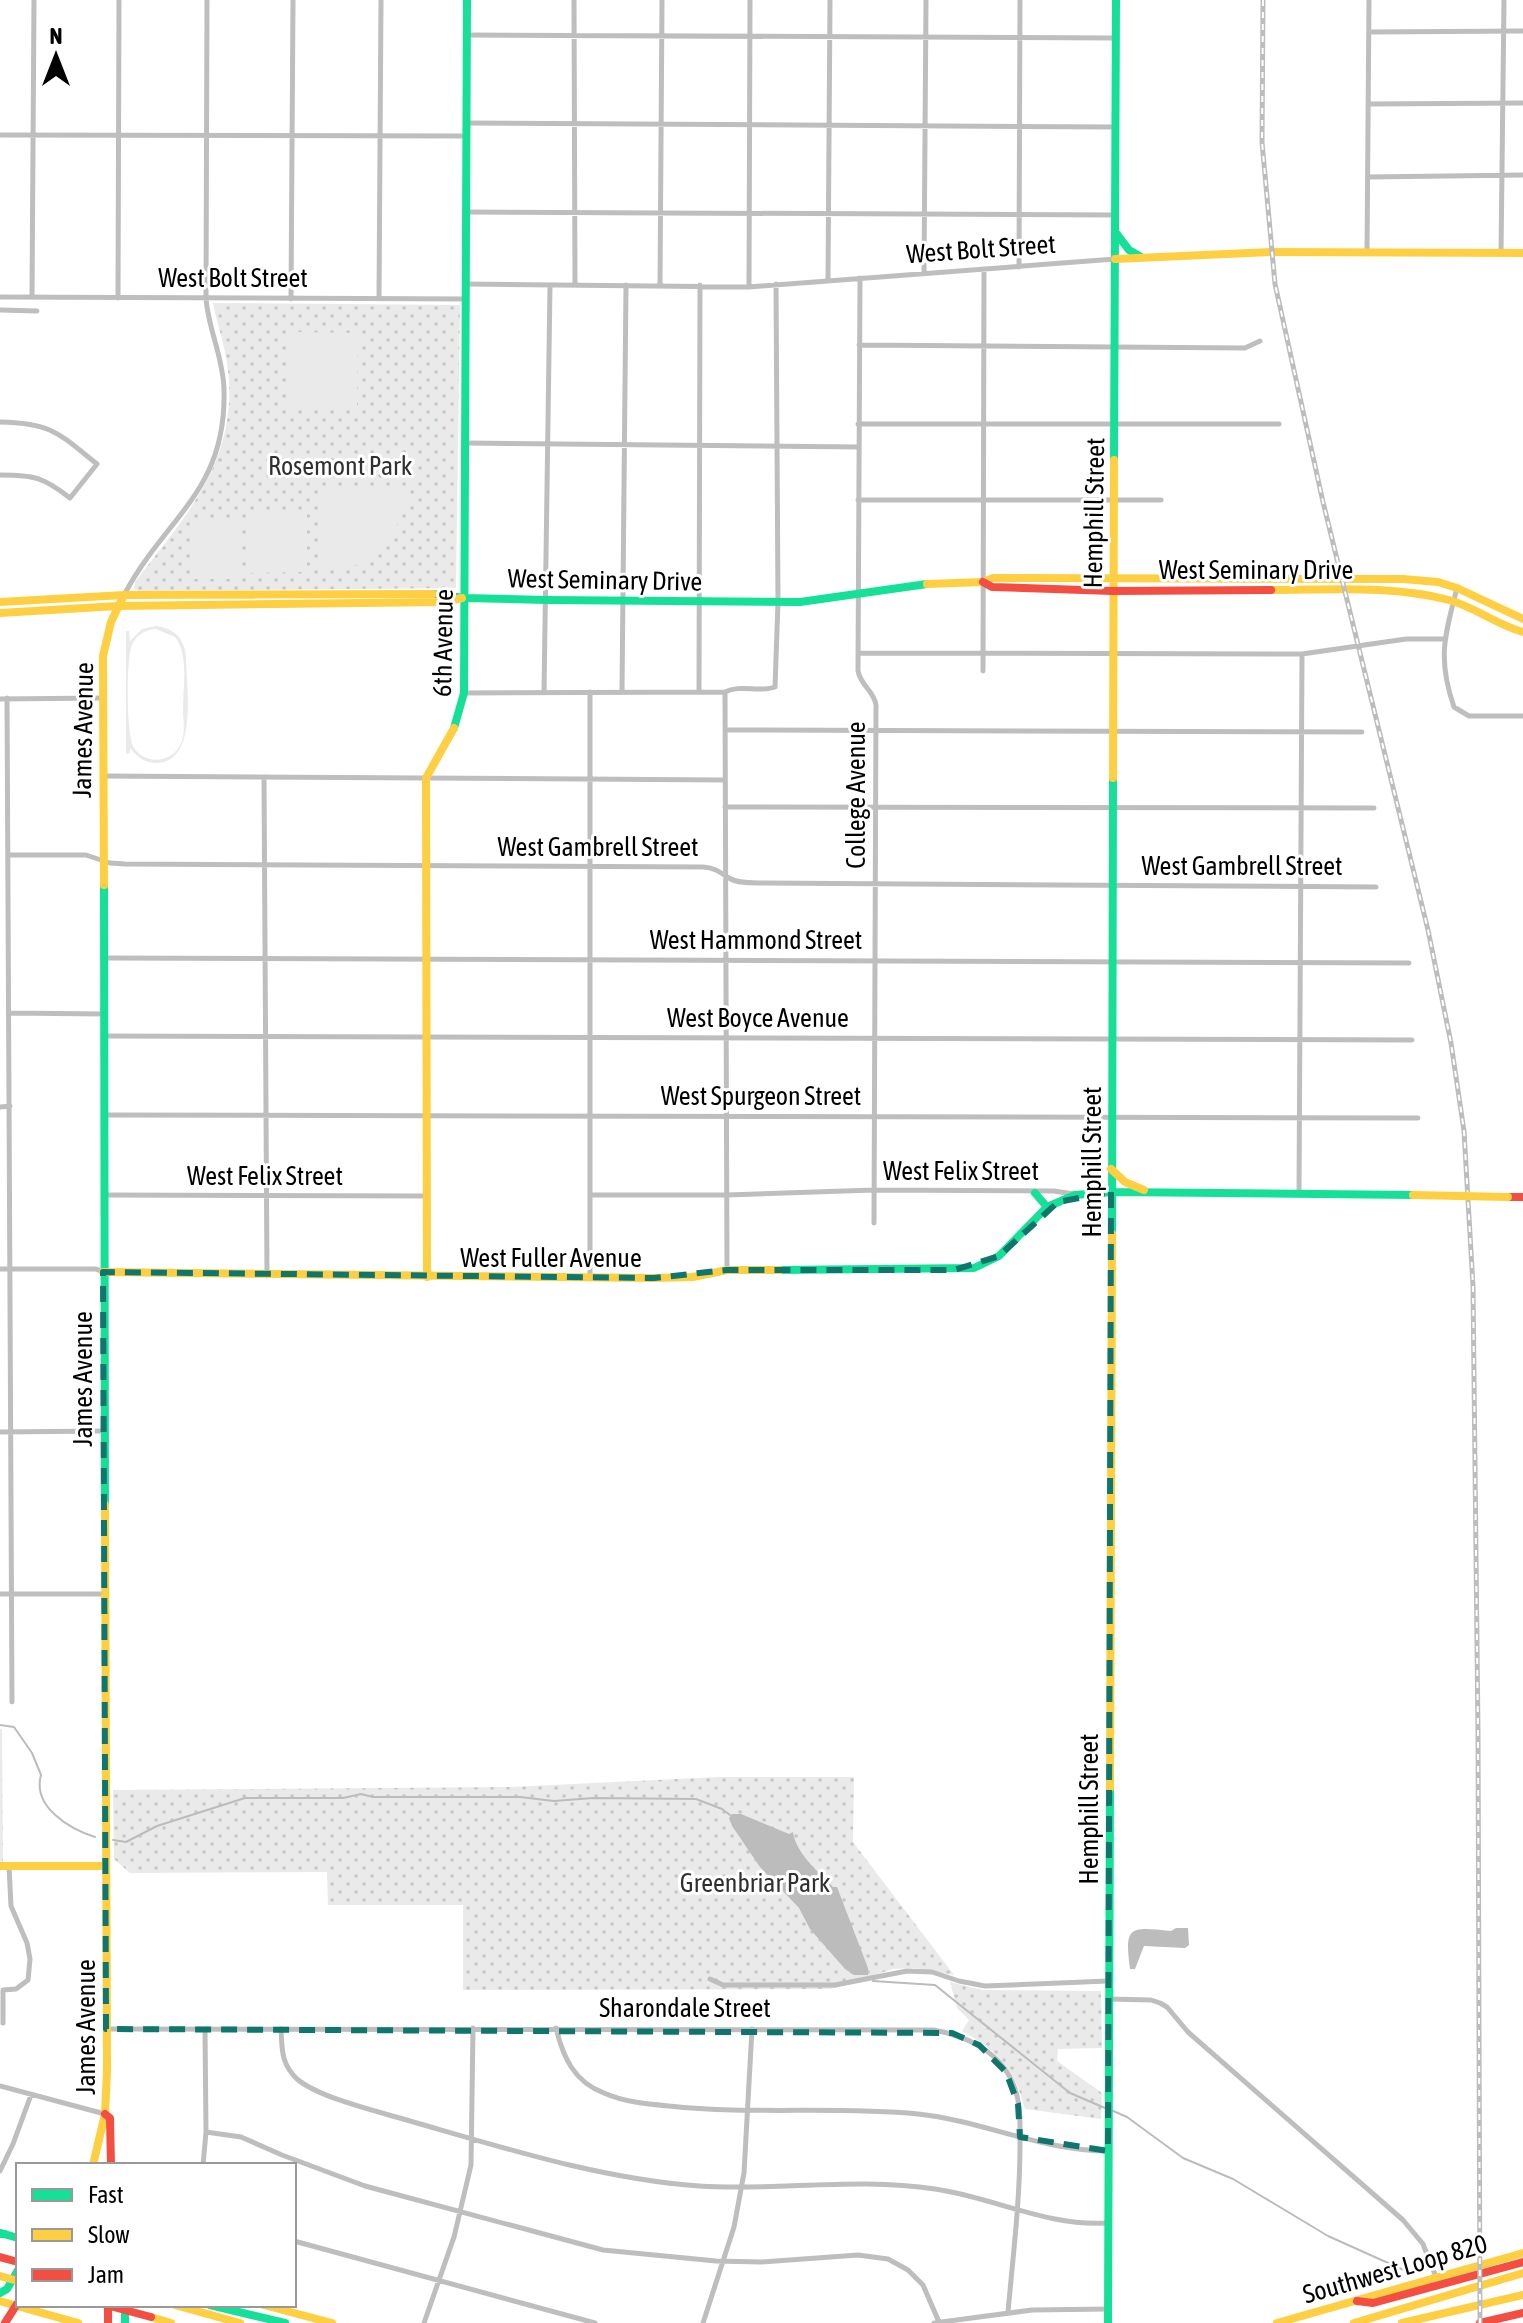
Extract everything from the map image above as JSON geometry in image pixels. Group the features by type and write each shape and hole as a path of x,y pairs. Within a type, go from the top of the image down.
{"main road":[{"name":"6th Avenue","path":"427,1277 426,778 453,733 462,712 464,693 467,0"},
{"name":"Hemphill Street","path":"1108,2323 1116,0"},
{"path":"1115,231 1129,250 1143,258"},
{"name":"West Bolt Street","path":"1115,259 1232,253 1523,253"},
{"name":"West Seminary Drive","path":"0,602 211,594 445,602 464,598 778,602 858,595 925,583 983,582 993,578 1403,579 1438,582 1457,588 1523,619"},
{"path":"1223,591 1226,579"},
{"name":"West Seminary Drive","path":"983,582 992,587 1113,591 1390,589 1454,601 1507,628 1523,632"},
{"path":"210,605 211,594"},
{"name":"James Avenue","path":"93,2163 105,2114 106,2029 102,698 106,638 124,595"},
{"name":"West Seminary Drive","path":"0,613 338,598"},
{"path":"1111,1169 1125,1182 1150,1192"},
{"name":"West Felix Street","path":"1075,1195 1150,1192 1523,1197"},
{"path":"1035,1193 1047,1207"},
{"name":"West Fuller Avenue","path":"103,1272 679,1278 727,1270 926,1271 974,1268 999,1256 1011,1246 1047,1207 1075,1195"},
{"path":"4,1866 106,1866"},
{"path":"105,2114 109,2117 111,2128 111,2163"},
{"name":"Southwest Loop 820","path":"1277,2323 1523,2253"},
{"path":"1357,2301 1373,2303 1523,2262"},
{"path":"0,2293 7,2289 16,2273"},
{"path":"1354,2323 1523,2273"},
{"path":"1402,2323 1523,2295"},
{"path":"5,2323 16,2306"},
{"path":"27,2307 78,2323"},
{"path":"114,2307 171,2323"},
{"path":"182,2307 240,2323"},
{"path":"218,2307 285,2323"},
{"path":"272,2307 332,2323"},
{"path":"1480,2323 1523,2313"}],"street":[{"path":"32,297 34,0"},
{"path":"118,298 119,0"},
{"path":"124,595 139,568 195,498 216,454 222,424 224,389 220,352 207,313 206,298 207,0"},
{"path":"291,299 293,0"},
{"path":"379,299 381,0"},
{"path":"574,0 575,285"},
{"path":"660,285 662,0"},
{"path":"749,287 750,0"},
{"path":"828,280 830,0"},
{"path":"924,274 926,0"},
{"path":"1019,267 1020,0"},
{"path":"1367,253 1369,0"},
{"path":"1501,254 1504,0"},
{"path":"1369,32 1523,31"},
{"path":"467,35 1115,38"},
{"path":"1369,104 1523,103"},
{"path":"466,123 1115,127"},
{"path":"0,135 466,136"},
{"path":"1368,177 1523,175"},
{"path":"466,212 1115,215"},
{"name":"West Bolt Street","path":"465,284 749,287 1115,259"},
{"path":"983,671 984,269"},
{"name":"College Avenue","path":"860,278 858,653 859,678 875,696 876,730 874,1223"},
{"path":"464,693 773,689 777,682 778,602 776,284"},
{"path":"544,693 550,285"},
{"path":"622,692 626,285"},
{"path":"699,692 700,285"},
{"name":"West Bolt Street","path":"0,297 466,299"},
{"path":"0,310 37,311"},
{"path":"859,345 1245,348 1260,341"},
{"path":"0,422 42,425 97,464 70,498 49,481 37,476 0,475"},
{"path":"858,424 1279,424"},
{"path":"465,443 858,447"},
{"path":"858,500 1161,500"},
{"path":"1457,588 1443,639 1449,694 1454,707 1463,715 1523,716"},
{"path":"858,653 1302,654 1406,639 1443,639"},
{"path":"1299,1194 1302,654"},
{"path":"590,692 590,1278"},
{"path":"725,692 727,1270"},
{"path":"12,1702 8,855 4,698 102,698"},
{"path":"725,730 1362,732"},
{"path":"102,776 725,780"},
{"path":"264,777 267,1276"},
{"path":"725,807 1374,808"},
{"name":"West Gambrell Street","path":"8,855 86,855 125,864 703,867 715,868 729,879 741,882 1376,887"},
{"name":"West Hammond Street","path":"103,958 1409,963"},
{"path":"0,992 9,991"},
{"path":"9,1013 103,1014"},
{"name":"West Boyce Avenue","path":"103,1036 1412,1040"},
{"path":"0,1107 10,1106"},
{"name":"West Spurgeon Street","path":"103,1115 1418,1118"},
{"name":"West Felix Street","path":"590,1195 727,1195 874,1190 1054,1191 1075,1195"},
{"name":"West Felix Street","path":"103,1195 427,1196"},
{"name":"West Fuller Avenue","path":"0,1269 96,1269 103,1272"},
{"path":"0,1432 104,1431"},
{"path":"0,1594 105,1594"},
{"path":"3,2023 3,1990 16,1989 28,1980 30,1959 27,1943 11,1906 4,1866"},
{"path":"710,1979 723,1985 848,1983 907,1971 932,1972 985,1986 1108,1981"},
{"path":"1108,1999 1151,2000 1167,2007 1188,2032 1403,2220 1423,2244 1436,2277"},
{"path":"424,2323 462,2211 471,2165 473,2028"},
{"path":"556,2028 571,2067 582,2081 603,2093 654,2104 699,2109 919,2114 984,2126 1073,2151 1108,2151"},
{"name":"Sharondale Street","path":"106,2029 934,2030 962,2036 994,2057 1011,2080 1018,2104 1017,2209 1008,2312"},
{"path":"203,2163 205,2029"},
{"path":"281,2029 284,2063 304,2084 373,2111 630,2179 701,2186 786,2188 831,2183 888,2184 936,2189 1054,2218 1107,2223"},
{"path":"703,2323 734,2227 741,2187 748,2140 752,2029"},
{"path":"0,2086 105,2114"},
{"path":"0,2171 31,2095"},
{"path":"206,2132 241,2137 336,2176 603,2250 723,2261 761,2262 858,2255 888,2259 908,2270 923,2285 936,2323 1008,2312 1108,2309"},
{"path":"296,2242 595,2323"}],"highlighted area":[{"path":"1111,1192 1108,2151 1020,2137 1018,2104 1006,2072 979,2045 952,2033 106,2029 103,1272 654,1278 727,1270 954,1270 999,1256 1058,1202"}],"green space":[{"name":"Rosemont Park","path":"213,303 460,305 456,588 138,591 134,588 135,582 174,532 206,482 226,427 229,397 227,363"},
{"path":"292,332 358,333 357,407 286,407 287,337"},
{"path":"326,488 412,488 394,533 359,565 321,567 321,493"},
{"path":"307,513 307,572 248,573 248,514"},
{"path":"194,520 238,520 238,579 194,579"},
{"path":"156,626 173,632 183,644 186,656 188,702 185,736 179,750 170,759 157,763 142,759 130,748 130,753 126,754 126,631 129,631 130,641 142,629","holes":["156,629 175,637 184,662 183,737 171,755 151,759 139,753 131,741 128,697 130,653 136,638 148,631"]},
{"path":"2,1729 3,1862 0,1862"},
{"name":"Greenbriar Park","path":"718,1777 854,1777 853,1842 954,1975 914,1968 893,1969 831,1989 463,1990 463,1905 328,1905 327,1872 130,1873 114,1859 113,1790 511,1787"},
{"path":"950,1982 982,1990 1101,1991 1102,2048 1058,2049 1057,2061 1102,2093 1101,2119 1025,2109 1016,2082 1003,2062 962,2031 969,2020 957,2008"}],"shaded area":[{"path":"732,1814 741,1814 789,1834 793,1832 808,1862 833,1887 837,1887 868,1975 854,1975 845,1969 810,1929 799,1908 760,1867 732,1826 729,1818"},
{"path":"1188,1928 1189,1945 1185,1948 1144,1946 1135,1969 1130,1969 1128,1944 1133,1932 1146,1929 1171,1931"}],"waterway":[{"path":"0,1725 14,1727 32,1753 41,1775 42,1797 48,1807 65,1822 95,1837"},
{"path":"113,1840 126,1842 157,1826 245,1798 343,1798 361,1794 373,1797 520,1797 554,1801 593,1798 696,1799 730,1815"},
{"path":"873,1981 935,1985 1070,2093 1105,2108"},
{"path":"1111,2110 1127,2117 1183,2158 1233,2179 1328,2236 1406,2271"}],"railway":[{"path":"1263,0 1262,142 1275,284 1323,502 1428,930 1451,1043 1464,1131 1473,1286 1480,2323"}],"traffic: fast":[{"path":"454,728 464,693 467,0"},
{"path":"1114,460 1116,0"},
{"path":"1116,233 1129,250 1141,257"},
{"path":"433,594 546,600 800,602 927,584"},
{"path":"1112,1234 1113,778"},
{"path":"104,885 105,1505"},
{"path":"780,1270 974,1268 999,1256 1047,1207 1075,1195 1111,1192 1413,1195"},
{"path":"1035,1193 1047,1207"},
{"path":"1108,2323 1110,1788"},
{"path":"1,2233 16,2237"},
{"path":"0,2234 5,2234"},
{"path":"0,2293 7,2289 16,2273"},
{"path":"125,2307 125,2323"},
{"path":"218,2307 285,2323"}],"traffic: slow":[{"path":"1115,259 1271,252 1523,253"},
{"path":"1113,778 1114,460"},
{"path":"927,584 983,582 993,578 1403,579 1438,582 1457,588 1523,619"},
{"path":"1271,590 1361,589 1427,595 1459,603 1523,632"},
{"path":"0,602 124,595 433,594"},
{"path":"104,885 103,656 111,622 124,595"},
{"path":"0,613 118,606 445,602 462,598"},
{"path":"427,1277 426,778 454,728"},
{"path":"1111,1169 1125,1182 1144,1190"},
{"path":"1413,1195 1508,1197"},
{"path":"1110,1788 1112,1234"},
{"path":"103,1272 654,1278 693,1277 727,1270 780,1270"},
{"path":"93,2163 105,2114 107,2071 105,1505"},
{"path":"0,1866 106,1866"},
{"path":"1277,2323 1523,2253"},
{"path":"1354,2323 1523,2273"},
{"path":"0,2276 16,2280"},
{"path":"1402,2323 1523,2295"},
{"path":"0,2301 16,2306"},
{"path":"21,2307 78,2323"},
{"path":"182,2307 240,2323"},
{"path":"272,2307 332,2323"},
{"path":"151,2317 171,2323"}],"traffic: jam":[{"path":"983,582 992,587 1113,591 1271,590"},
{"path":"1508,1197 1523,1197"},
{"path":"105,2114 110,2118 111,2163"},
{"path":"0,2257 16,2261"},
{"path":"1357,2301 1373,2303 1523,2262"},
{"path":"5,2323 16,2306"},
{"path":"108,2307 108,2323"},
{"path":"114,2307 151,2317"},
{"path":"1480,2323 1523,2313"}]}
